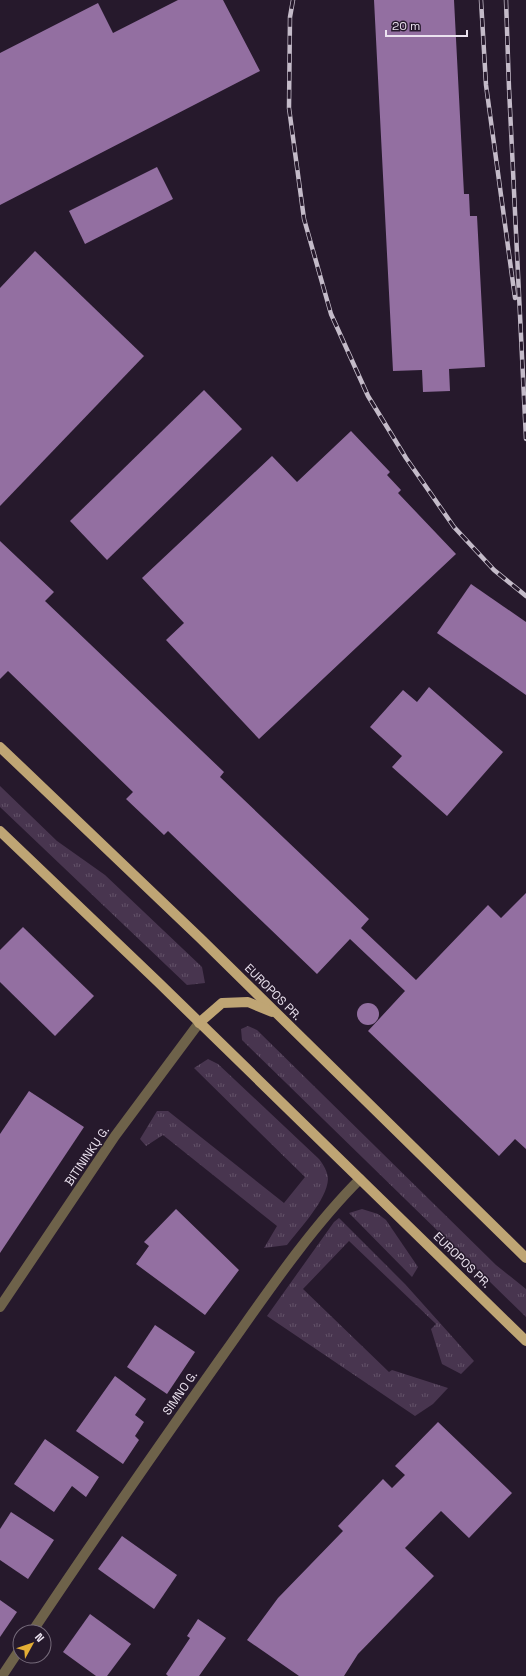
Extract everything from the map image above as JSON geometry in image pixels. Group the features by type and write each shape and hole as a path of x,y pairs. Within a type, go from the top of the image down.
{"main road":[{"name":"EUROPOS PR.","path":"0,747 196,934 526,1258"},
{"name":"EUROPOS PR.","path":"0,831 526,1341"},
{"path":"199,1023 222,1004 248,1002 277,1013"}],"street":[{"name":"BITININKŲ G.","path":"0,1307 116,1136 199,1023"},
{"name":"SIMNO G.","path":"37,1624 170,1430 250,1317 334,1205 360,1179"},
{"path":"2,1676 12,1661"}],"green space":[{"path":"0,786 57,841 105,875 202,967 205,983 187,985 0,807"},
{"path":"248,1026 257,1030 496,1265 526,1289 526,1317 242,1040 241,1029"},
{"path":"208,1059 218,1064 319,1159 324,1166 328,1179 323,1196 312,1214 287,1245 264,1248 277,1226 163,1135 146,1146 140,1139 157,1111 168,1111 284,1203 305,1177 194,1068"},
{"path":"362,1209 378,1214 386,1220 418,1267 412,1277 349,1213"},
{"path":"339,1218 405,1284 474,1361 461,1374 442,1364 431,1329 436,1324 349,1241 303,1289 389,1372 392,1370 448,1388 433,1404 415,1416 267,1316 334,1222"}],"building":[{"path":"178,0 223,0 260,71 0,205 0,53 98,3 113,33"},
{"path":"374,0 454,0 464,194 469,194 470,216 477,216 485,367 449,369 450,391 423,392 422,370 393,371"},
{"path":"157,167 173,199 85,244 69,211"},
{"path":"35,251 144,356 0,506 0,288"},
{"path":"204,390 242,429 107,560 70,521"},
{"path":"351,431 390,472 387,475 401,490 398,493 456,554 259,739 166,640 184,623 142,578 272,456 297,482"},
{"path":"0,541 54,592 45,601 224,772 220,777 369,919 361,928 416,980 488,905 501,918 526,893 526,1149 515,1139 499,1156 368,1031 405,991 350,939 317,974 168,831 164,835 126,799 133,792 8,671 0,679"},
{"path":"471,584 526,622 526,695 437,633"},
{"path":"429,687 503,752 447,816 392,767 402,756 370,727 403,690 417,702"},
{"path":"23,927 94,996 55,1036 0,982 0,950"},
{"path":"368,1003 372,1004 378,1010 378,1018 372,1024 368,1025 364,1024 358,1018 357,1014 358,1010 364,1004"},
{"path":"29,1091 84,1127 0,1253 0,1134"},
{"path":"176,1209 239,1270 205,1315 136,1264 149,1246 144,1242"},
{"path":"155,1325 195,1352 167,1394 127,1367"},
{"path":"115,1376 146,1399 135,1415 144,1422 135,1436 139,1440 123,1464 76,1431"},
{"path":"438,1422 512,1493 469,1538 441,1511 405,1548 434,1576 358,1654 344,1676 299,1676 247,1640 278,1598 343,1531 338,1526 383,1479 392,1488 405,1475 395,1466"},
{"path":"45,1439 99,1477 86,1497 72,1486 54,1512 14,1484"},
{"path":"11,1512 54,1540 28,1579 0,1560 0,1529"},
{"path":"122,1536 177,1575 154,1609 98,1569"},
{"path":"0,1600 17,1612 0,1637"},
{"path":"90,1614 131,1644 107,1676 96,1676 63,1652"},
{"path":"198,1619 226,1638 199,1676 168,1676 166,1674 190,1638 187,1636"}],"railway":[{"path":"293,0 290,17 289,108 304,219 331,314 368,396 406,458 454,527 494,570 526,596"},
{"path":"481,0 486,85 515,298"},
{"path":"506,0 526,439"}]}
